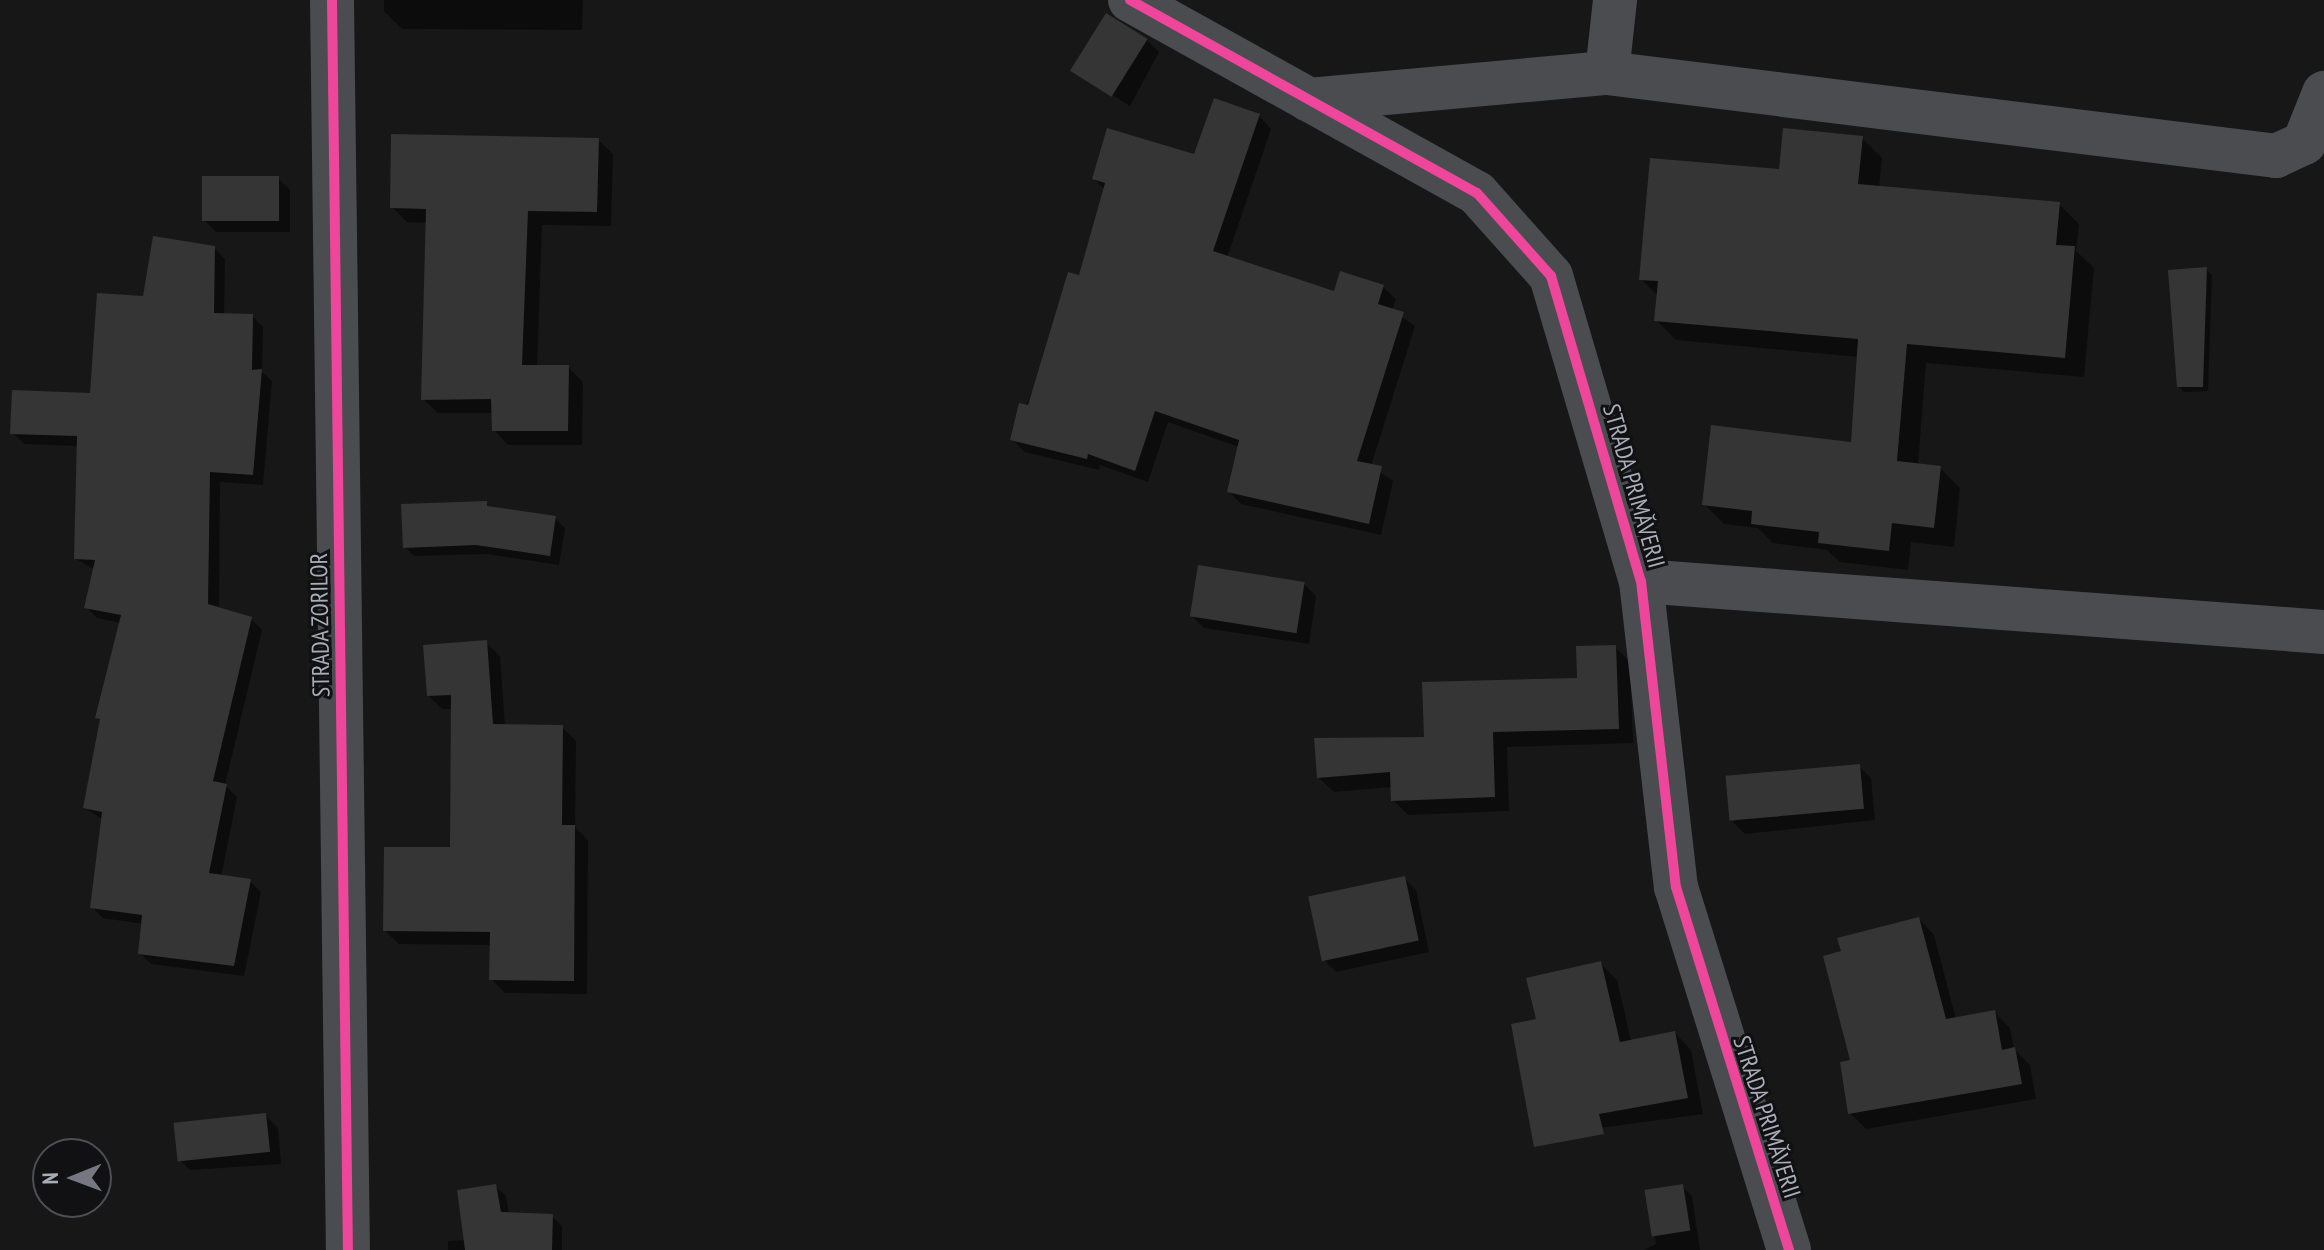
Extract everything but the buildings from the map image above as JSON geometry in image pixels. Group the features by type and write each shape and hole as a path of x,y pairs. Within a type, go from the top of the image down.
{"street":[{"name":"STRADA ZORILOR","path":"332,0 348,1250"},
{"name":"STRADA PRIMĂVERII","path":"1130,0 1477,193 1551,276 1641,581 1676,887 1789,1250"},
{"path":"1607,73 1615,0"},
{"path":"1309,100 1607,73 2276,156 2304,143 2324,93"},
{"name":"STRADA PRIMĂVERII","path":"1641,581 2324,632"}],"cycle path":[{"path":"332,0 348,1250"},
{"path":"1130,0 1477,193 1551,276 1641,581 1676,887 1789,1250"}]}
